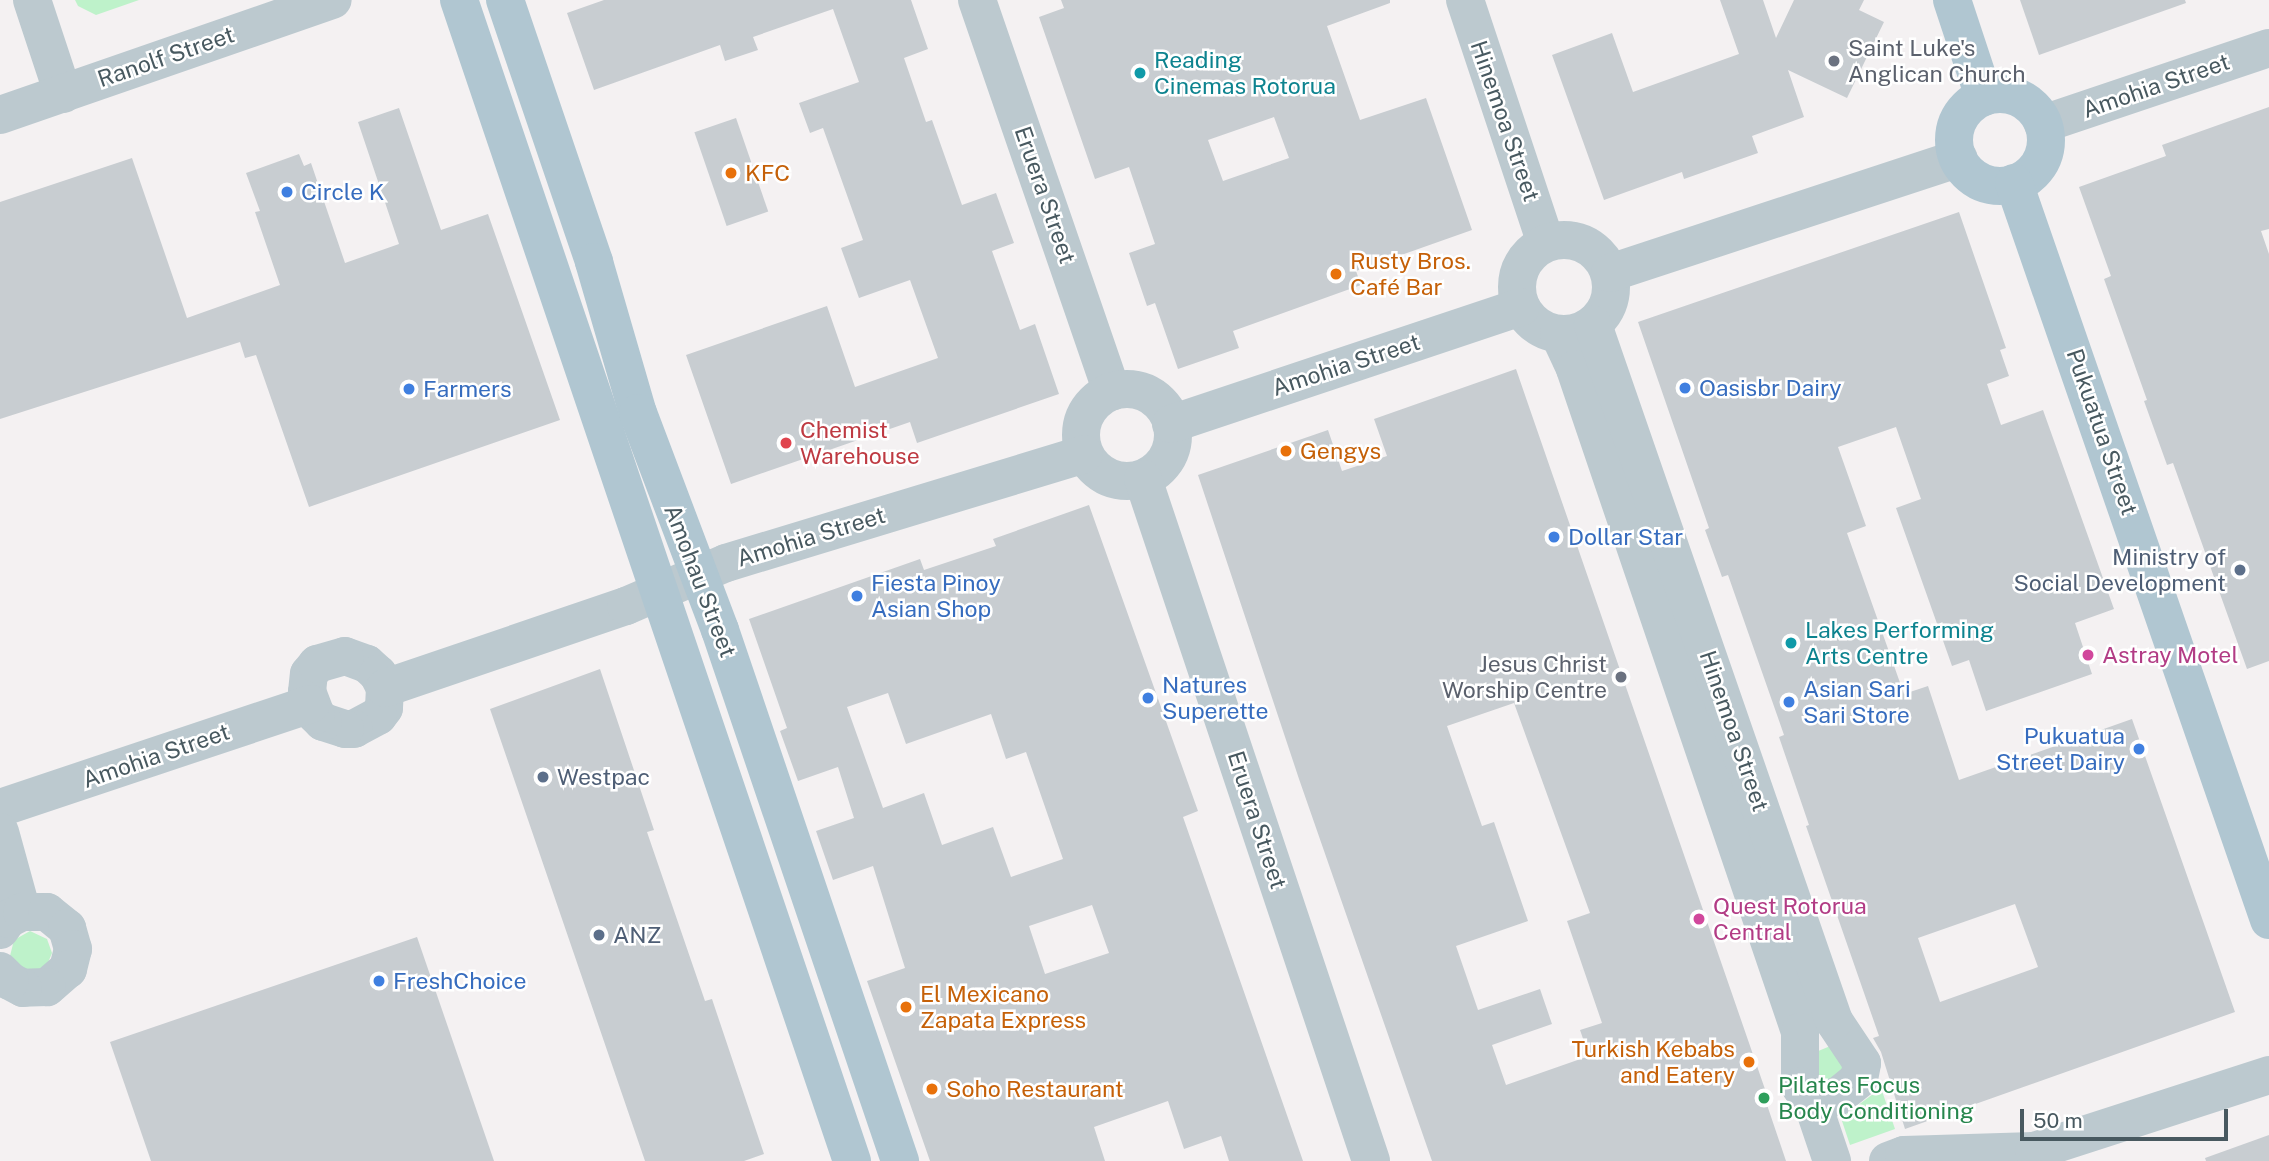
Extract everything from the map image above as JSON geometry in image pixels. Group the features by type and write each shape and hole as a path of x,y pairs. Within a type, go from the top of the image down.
{"main road":[{"name":"Amohau Street","path":"459,0 852,1161"},
{"name":"Amohau Street","path":"505,0 594,262 638,413 699,575 900,1161"},
{"path":"1952,0 1984,97"},
{"path":"1996,94 2020,98 2038,113 2043,124 2044,153 2027,177 2014,184 1992,185 1982,181 1972,176 1959,158 1955,143 1962,115 1984,97 1996,94"},
{"name":"Pukuatua Street","path":"2014,184 2269,919"}],"street":[{"path":"32,0 63,94"},
{"name":"Ranolf Street","path":"0,115 333,0"},
{"name":"Eruera Street","path":"977,0 1112,391"},
{"name":"Hinemoa Street","path":"1465,0 1546,243"},
{"name":"Amohia Street","path":"2043,124 2269,48"},
{"path":"1610,273 1959,158"},
{"path":"1570,239 1584,243 1602,258 1610,273 1610,300 1576,330 1544,330 1530,321 1521,307 1516,292 1517,275 1526,257 1546,243 1570,239"},
{"name":"Amohia Street","path":"1171,424 1521,307"},
{"name":"Hinemoa Street","path":"1576,330 1830,1008 1840,1031 1862,1063 1859,1079 1845,1093 1826,1099 1804,1092 1799,1075 1800,1032 1575,369 1576,330"},
{"path":"1141,390 1159,401 1171,424 1173,441 1168,457 1161,467 1143,479 1112,479 1093,467 1084,454 1081,426 1091,405 1112,391 1141,390"},
{"name":"Amohia Street","path":"384,688 659,592 726,563 1084,454"},
{"name":"Eruera Street","path":"1143,479 1371,1161"},
{"path":"345,656 367,664 378,674 384,688 384,708 378,716 354,729 323,722 311,704 307,692 309,674 317,664 331,657 345,656"},
{"name":"Amohia Street","path":"0,808 311,704"},
{"path":"0,832 11,921 47,912 59,919 72,939 71,962 58,980 47,987 33,989 10,981 0,971"},
{"path":"1888,1161 1904,1155 2034,1152 2269,1075"},
{"name":"Hinemoa Street","path":"1810,1096 1832,1161"}],"green space":[{"path":"75,0 139,0 96,15 78,6"},
{"path":"30,931 47,939 52,953 47,965 30,974 10,956 14,940"},
{"path":"1840,1042 1852,1073 1817,1083 1811,1054"},
{"path":"1881,1088 1895,1129 1850,1145 1841,1118"}],"building":[{"path":"604,0 911,0 928,49 904,58 926,122 932,120 962,205 996,193 1014,243 992,251 1020,330 1035,324 1059,394 917,443 910,422 731,484 686,355 827,306 855,387 938,358 910,280 859,298 841,248 863,240 823,128 810,133 799,103 859,82 833,9 753,37 758,50 725,61 720,45 594,90 567,13"},
{"path":"1061,0 1390,0 1390,3 1327,26 1360,120 1426,98 1472,230 1356,271 1361,285 1233,331 1239,348 1178,369 1155,303 1147,306 1129,253 1155,244 1129,167 1095,179 1039,17 1064,8","holes":["1274,117 1289,158 1223,181 1208,140"]},
{"path":"1720,0 1763,0 1776,38 1794,0 1864,0 1859,10 1884,22 1847,98 1788,70 1804,117 1752,136 1758,153 1684,179 1682,172 1604,200 1552,55 1612,33 1633,92 1739,54"},
{"path":"2020,0 2185,0 2186,3 2039,55"},
{"path":"2269,107 2269,229 2261,231 2269,254 2269,661 2247,669 2173,463 2167,465 2144,401 2147,400 2104,279 2111,276 2079,187 2166,156 2162,145"},
{"path":"399,108 441,230 488,214 560,420 309,507 256,355 245,358 240,342 0,419 0,202 132,158 187,318 280,285 255,212 260,211 246,173 299,154 304,166 311,163 345,263 399,244 358,122"},
{"name":"KFC","path":"736,118 768,212 727,226 694,132"},
{"path":"1959,212 2006,348 2000,350 2009,376 1987,384 2001,425 2043,410 2114,609 2075,623 2092,674 1986,711 1969,660 1952,666 1896,508 1921,499 1896,427 1838,447 1866,526 1847,533 1904,694 1928,686 1959,780 2132,719 2235,1012 1905,1129 1881,1052 1873,1038 1879,1036 1806,826 1809,825 1779,737 1784,735 1728,575 1722,577 1705,530 1709,528 1638,322","holes":["2015,904 2038,967 1940,1002 1918,938"]},
{"path":"1516,369 1767,1095 1764,1096 1786,1161 1432,1161 1299,779 1198,475 1328,430 1342,471 1387,456 1374,419","holes":["1514,703 1590,913 1567,921 1602,1023 1580,1030 1589,1056 1506,1085 1492,1045 1552,1024 1540,989 1478,1010 1456,946 1528,921 1494,822 1482,826 1447,726"]},
{"path":"1089,505 1198,811 1183,817 1303,1161 1229,1161 1221,1136 1184,1149 1168,1101 1094,1127 1105,1161 930,1161 867,981 905,968 873,866 833,880 816,831 854,818 838,767 798,781 780,731 787,728 749,619 920,559 924,570 996,546 993,539","holes":["888,693 906,744 991,714 1006,759 1026,752 1063,859 1011,877 993,827 942,845 924,793 883,808 847,707","1092,905 1109,953 1045,974 1029,926"]},
{"path":"600,669 654,830 647,832 705,1001 712,999 764,1154 744,1161 645,1161 490,709"},
{"path":"417,937 494,1161 151,1161 110,1042"},
{"path":"2269,1135 2269,1161 2206,1161 2205,1158"}],"place":[{"name":"Saint Luke's Anglican Church","path":"1834,61"},
{"name":"Reading Cinemas Rotorua","path":"1140,73"},
{"name":"KFC","path":"731,173"},
{"name":"Circle K","path":"287,192"},
{"name":"Rusty Bros. Café Bar","path":"1336,274"},
{"name":"Oasisbr Dairy","path":"1685,388"},
{"name":"Farmers","path":"409,389"},
{"name":"Chemist Warehouse","path":"786,443"},
{"name":"Gengys","path":"1286,451"},
{"name":"Dollar Star","path":"1554,537"},
{"name":"Ministry of Social Development","path":"2240,570"},
{"name":"Fiesta Pinoy Asian Shop","path":"857,596"},
{"name":"Lakes Performing Arts Centre","path":"1791,643"},
{"name":"Astray Motel","path":"2088,655"},
{"name":"Jesus Christ Worship Centre","path":"1621,677"},
{"name":"Natures Superette","path":"1148,698"},
{"name":"Asian Sari Sari Store","path":"1789,702"},
{"name":"Pukuatua Street Dairy","path":"2139,749"},
{"name":"Westpac","path":"543,777"},
{"name":"Quest Rotorua Central","path":"1699,919"},
{"name":"ANZ","path":"599,935"},
{"name":"FreshChoice","path":"379,981"},
{"name":"El Mexicano Zapata Express","path":"906,1007"},
{"name":"Turkish Kebabs and Eatery","path":"1749,1062"},
{"name":"Soho Restaurant","path":"932,1089"},
{"name":"Pilates Focus Body Conditioning","path":"1764,1098"}]}
